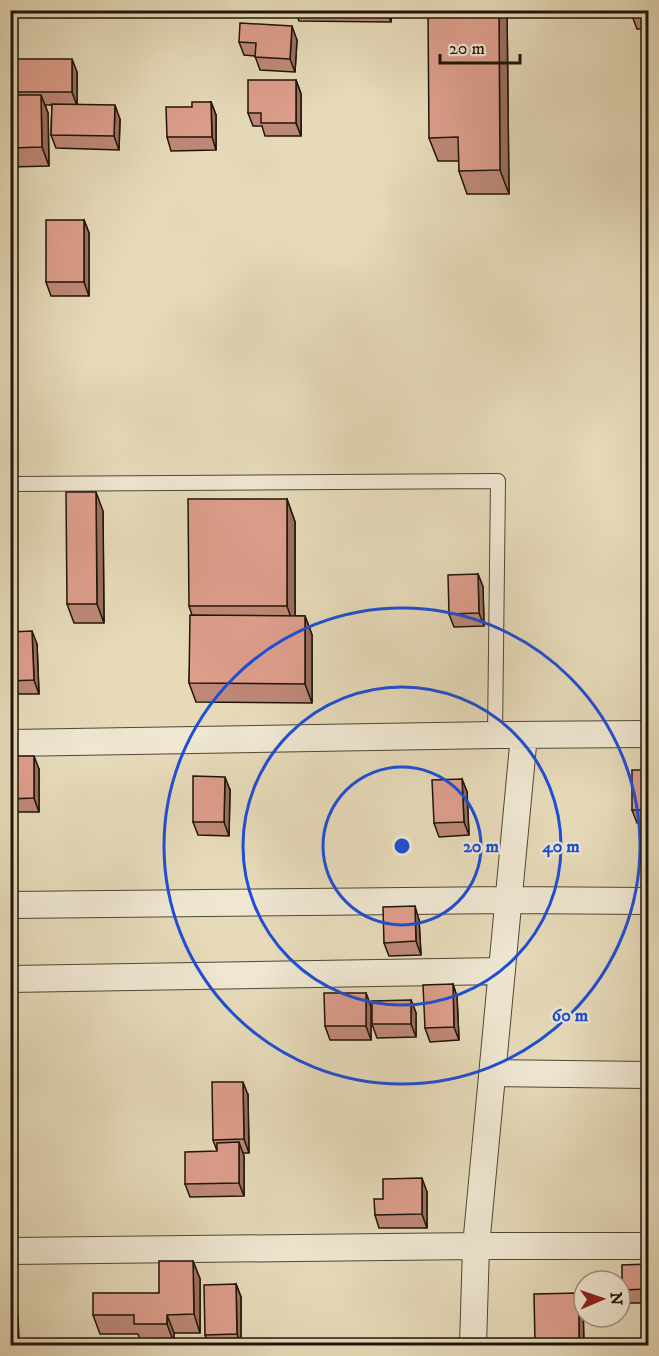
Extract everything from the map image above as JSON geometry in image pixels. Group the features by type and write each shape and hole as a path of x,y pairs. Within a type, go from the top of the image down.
{"street":[{"path":"10,743 648,734"},
{"path":"473,1346 476,1246 524,735"},
{"path":"10,905 508,900 648,901"},
{"path":"10,979 502,971"},
{"path":"492,1073 648,1074"},
{"path":"10,1251 648,1246"}],"lane":[{"path":"10,484 498,481 495,735"}],"building":[{"path":"428,10 499,10 500,170 459,171 458,137 429,138"},
{"path":"240,23 292,26 290,59 255,57 256,43 239,42"},
{"path":"10,59 72,59 72,92 10,92"},
{"path":"248,80 296,80 296,123 261,123 261,113 248,113"},
{"path":"10,95 41,95 42,147 10,148"},
{"path":"192,102 211,102 212,137 167,137 166,107 192,107"},
{"path":"52,104 115,105 114,136 51,135"},
{"path":"46,220 84,220 84,282 46,282"},
{"path":"66,492 96,492 97,604 67,604"},
{"path":"188,499 287,499 287,606 189,606"},
{"path":"478,574 479,613 449,614 448,575"},
{"path":"190,615 305,616 305,684 189,683"},
{"path":"32,631 34,680 10,681 10,632"},
{"path":"10,756 34,756 34,798 10,799"},
{"path":"632,770 648,770 648,810 632,810"},
{"path":"193,776 225,777 224,822 193,822"},
{"path":"462,779 464,822 434,823 432,780"},
{"path":"415,906 416,941 384,943 383,907"},
{"path":"453,984 454,1027 425,1028 423,985"},
{"path":"324,993 366,993 366,1026 325,1026"},
{"path":"411,1000 411,1024 372,1024 372,1001"},
{"path":"212,1082 243,1082 244,1139 213,1140"},
{"path":"642,1102 648,1102 648,1149 644,1149"},
{"path":"239,1142 239,1183 185,1184 185,1152 217,1151 217,1143"},
{"path":"422,1178 422,1214 375,1215 374,1199 383,1199 383,1179"},
{"path":"159,1261 193,1261 194,1314 167,1315 167,1324 134,1324 134,1315 93,1315 93,1293 159,1293"},
{"path":"648,1264 648,1289 632,1290 632,1269 622,1269 622,1265"},
{"path":"236,1284 237,1334 205,1335 204,1285"},
{"path":"572,1293 572,1329 579,1329 579,1342 535,1343 534,1294"},
{"path":"10,1303 14,1303 14,1335 10,1335"}]}
